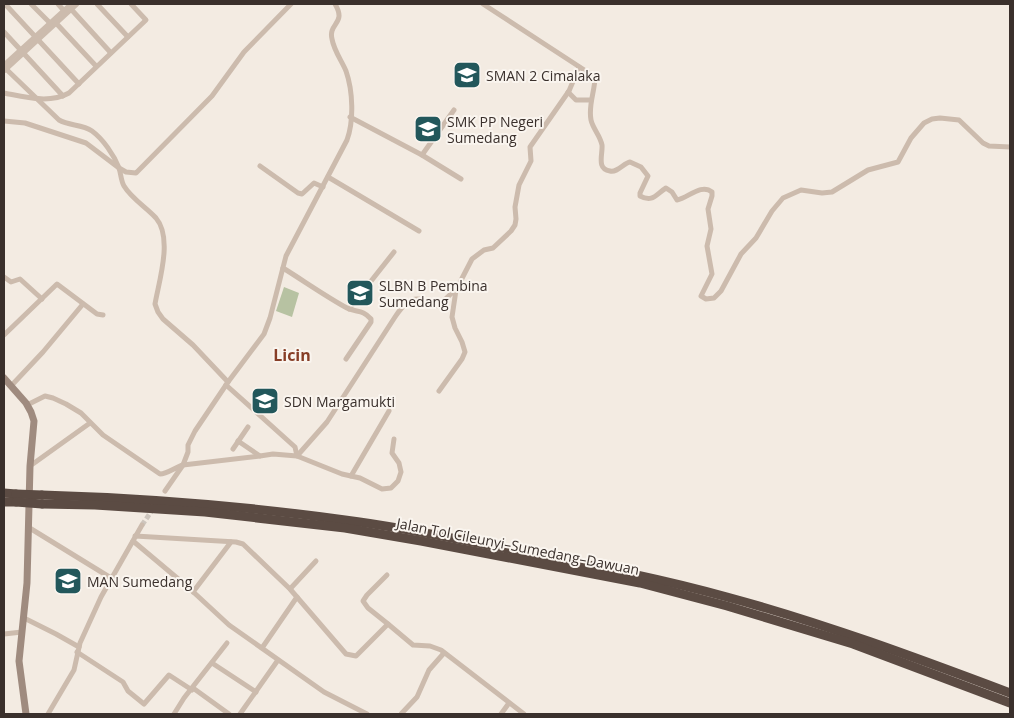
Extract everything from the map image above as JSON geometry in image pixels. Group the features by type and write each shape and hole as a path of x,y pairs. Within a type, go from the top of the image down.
{"highway":[{"name":"Jalan Tol Cileunyi–Sumedang–Dawuan","path":"4,493 16,498 204,512 346,528 640,583 727,606 853,644 1010,703"},
{"name":"Jalan Tol Cileunyi–Sumedang–Dawuan","path":"42,500 96,496 205,504 347,520 423,532 642,575 729,597 856,636 1010,693"},
{"name":"Jalan Tol Cileunyi–Sumedang–Dawuan","path":"4,502 16,498"}],"street":[{"path":"6,4 79,84"},
{"path":"31,4 96,66"},
{"path":"58,4 68,8 111,53"},
{"path":"77,4 68,8 5,66 35,98 63,123 86,128 93,132 112,154 127,191 157,219 163,228 165,238 164,251 155,304 158,312 193,344 227,383 295,447 297,456"},
{"path":"97,4 128,37"},
{"path":"4,93 54,99 62,96 79,84 146,20 131,4"},
{"path":"4,122 25,123 86,143 119,168 131,174 139,171 212,96 244,52 291,4"},
{"path":"165,491 183,465 188,452 188,443 227,383 264,334 286,256 347,140 351,124 349,83 332,40 333,30 340,17 334,4"},
{"path":"483,4 595,77 591,100 591,118 601,142 602,167 612,172 630,162 641,166 648,176 640,196 651,200 666,188 670,189 678,200 702,189 712,192 708,209 711,229 708,246 712,274 701,296 708,300 714,298 721,291 741,254 756,238 772,211 783,198 801,190 822,193 832,192 868,170 898,162 911,138 924,123 932,118 959,120 983,143 989,146 1010,147"},
{"path":"4,32 62,96"},
{"path":"439,391 465,352 452,317 456,290 472,259 484,250 493,248 513,228 516,219 515,207 519,185 531,161 530,147 568,92 579,67"},
{"path":"568,92 573,98 591,100"},
{"path":"422,155 454,110"},
{"path":"350,117 422,155 461,179"},
{"path":"260,166 298,194 302,194 314,183 323,186"},
{"path":"328,177 419,231"},
{"path":"349,309 394,252"},
{"path":"283,268 349,309 362,311 369,316 372,321 346,359"},
{"path":"4,277 11,282 20,279 42,299"},
{"path":"4,335 58,284 97,314 103,315"},
{"path":"297,456 327,422 405,304 413,299 418,299 438,306 456,290"},
{"path":"24,713 19,661 27,583 30,466 34,421 27,405 7,383 43,352 83,304"},
{"path":"27,405 42,397 51,397 81,413 103,435 160,474 183,465 273,454 297,456 382,489 391,488 398,481 401,472 399,463 392,453 394,439"},
{"path":"351,476 389,411"},
{"path":"30,466 90,423"},
{"path":"233,448 248,427"},
{"path":"238,441 260,456"},
{"path":"48,714 71,676 78,650 111,578 142,525"},
{"path":"28,527 111,578"},
{"path":"134,539 242,544 249,548 290,589 324,630 349,655 356,656 388,624"},
{"path":"134,539 224,621 324,692 367,714"},
{"path":"192,592 231,542"},
{"path":"290,589 316,560"},
{"path":"386,575 363,601 368,608 413,645 430,646 444,653 524,714"},
{"path":"262,648 297,597"},
{"path":"24,618 56,634 122,682 128,691 144,704 169,674 229,714"},
{"path":"4,634 22,632"},
{"path":"174,714 227,643"},
{"path":"401,714 416,697 429,670 444,653"},
{"path":"240,714 278,660"},
{"path":"212,663 256,692"},
{"path":"501,714 509,703"}],"green space":[{"path":"284,287 299,293 292,317 276,311"}],"tunnel":[{"path":"142,525 153,509"}],"place":[{"name":"SMAN 2 Cimalaka","path":"467,75"},
{"name":"SMK PP Negeri Sumedang","path":"428,129"},
{"name":"SLBN B Pembina Sumedang","path":"360,293"},
{"name":"SDN Margamukti","path":"265,401"},
{"name":"MAN Sumedang","path":"68,581"}],"district":[{"name":"Licin","path":"292,355"}]}
